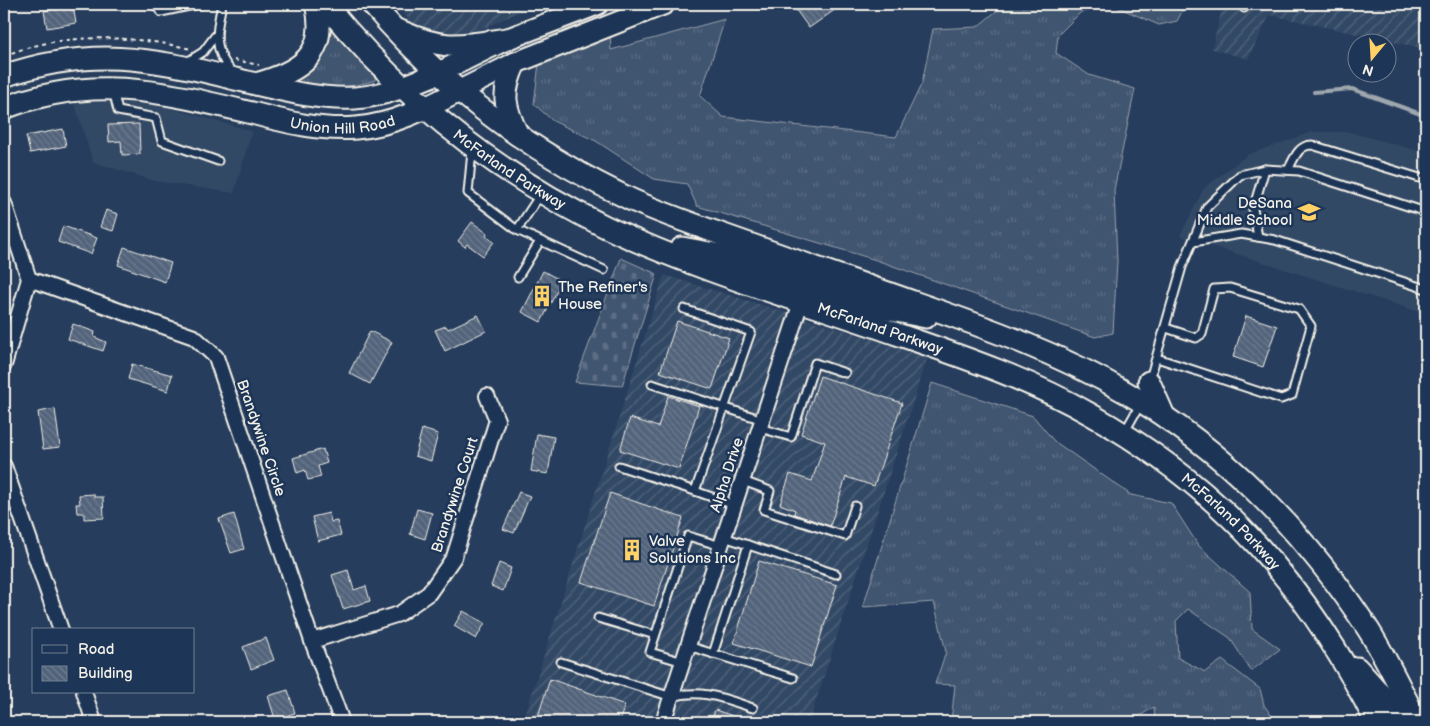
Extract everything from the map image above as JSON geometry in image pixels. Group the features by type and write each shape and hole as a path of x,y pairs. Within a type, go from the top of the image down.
{"main road":[{"path":"254,77 288,73 312,55 319,32 316,4"},
{"name":"McFarland Parkway","path":"325,4 361,47 424,109 472,147 542,193 594,221 654,248 807,284"},
{"name":"McFarland Parkway","path":"372,4 393,28 459,91 518,136 571,168 807,284 1065,400 1123,433 1180,473 1248,535 1292,586 1337,649 1376,722"},
{"path":"393,28 424,41 452,47 507,40"},
{"name":"Union Hill Road","path":"4,76 48,64 92,58 135,58 254,77 310,96 334,98 376,95 402,88 438,72"},
{"path":"515,63 505,91 505,105 518,136"},
{"name":"Union Hill Road","path":"4,108 58,92 112,88 178,95 296,124 336,128 376,125 424,109 459,91"},
{"path":"807,284 872,306 907,314 966,321 1145,392 1156,403 1164,416 1232,470 1302,539 1368,630 1417,722"},
{"path":"1337,649 1373,684 1397,722"}],"street":[{"name":"Union Hill Road","path":"438,72 507,40 598,4"},
{"name":"Union Hill Road","path":"459,91 515,63 664,4"},
{"path":"4,203 29,279 4,365"},
{"name":"Brandywine Circle","path":"29,279 194,337 216,357 312,641 342,722"},
{"name":"Alpha Drive","path":"664,722 807,284"},
{"name":"Brandywine Court","path":"312,641 399,614 429,592 454,557 496,420 487,396"},
{"path":"4,466 60,628"},
{"path":"85,694 94,722"}],"lane":[{"path":"154,4 161,12 181,10 199,4"},
{"path":"222,4 216,36 220,56 254,77"},
{"path":"180,65 203,52 216,36"},
{"path":"112,88 118,111 156,118 162,141 218,161"},
{"path":"1288,170 1300,149 1305,145 1312,145 1426,180"},
{"path":"472,147 468,193 518,230 604,270"},
{"path":"1258,237 1253,209 1265,169"},
{"path":"1123,433 1145,392 1166,328 1182,267 1208,207 1240,176 1265,169 1300,171 1426,212"},
{"path":"518,230 542,193"},
{"path":"1193,242 1241,234 1274,240 1426,289"},
{"path":"518,277 540,241"},
{"path":"1157,358 1281,399 1292,395 1311,326 1299,309 1230,288 1214,288 1202,334 1196,338 1166,328"},
{"path":"684,309 751,332 695,491"},
{"path":"652,384 724,408 791,437 815,363 845,373"},
{"path":"619,466 734,505"},
{"path":"743,481 770,491 764,510 845,536 855,506"},
{"path":"683,662 650,652 688,536 748,545 836,574"},
{"path":"713,654 748,545"},
{"path":"598,618 655,635"},
{"path":"688,646 793,678"},
{"path":"561,662 672,697 685,693 709,694 753,708"}],"path":[{"path":"4,56 19,49 72,39 128,40 203,52"},
{"path":"220,56 254,77"}],"shaded area":[{"path":"396,4 537,4 468,35 439,39 415,27"},
{"path":"1223,4 1426,4 1426,49 1398,43 1398,32 1348,32 1270,15 1248,59 1212,49"},
{"path":"74,102 137,103 165,107 252,131 234,193 155,181 93,162"},
{"name":"DeSana Middle School","path":"1312,132 1349,132 1426,153 1426,314 1180,236 1204,188 1247,155"},
{"path":"664,275 928,356 809,722 523,722"}],"green space":[{"path":"1005,4 1186,4 1177,21 1159,25 1115,6 1081,12 1058,35 1056,53 1089,75 1135,89 1114,190 1117,261 1113,333 1095,337 876,260 697,206 687,184 654,179 596,141 553,121 534,104 539,63 610,34 611,50 725,19 700,96 723,117 896,137 922,83 933,29 977,27"},
{"path":"328,26 374,75 375,80 356,85 334,87 313,86 294,81"},
{"path":"621,258 657,274 622,386 575,382"},
{"path":"932,383 1033,416 1054,441 1131,495 1171,503 1198,545 1250,592 1252,629 1280,649 1251,671 1230,638 1188,609 1176,621 1178,658 1205,672 1222,660 1260,689 1264,705 1276,722 1155,722 1154,707 1130,722 951,722 955,685 935,684 946,652 934,602 863,607"}],"building":[{"path":"806,4 843,4 809,28 796,10"},
{"path":"73,6 76,23 47,28 44,11"},
{"path":"139,124 140,154 122,155 121,141 109,142 108,125"},
{"path":"63,129 66,146 30,153 26,136"},
{"path":"106,210 118,214 113,231 100,227"},
{"path":"472,222 487,233 486,236 494,242 483,256 467,244 465,247 458,241"},
{"path":"63,226 97,238 91,254 58,242"},
{"path":"124,247 171,263 165,282 118,265"},
{"name":"The Refiner's House","path":"543,271 562,281 541,322 522,312"},
{"path":"478,315 486,331 445,351 435,330 446,326 448,329"},
{"path":"1246,316 1277,326 1263,367 1233,357"},
{"path":"677,321 729,338 712,389 660,372"},
{"path":"73,324 95,332 94,337 106,342 103,351 68,339"},
{"path":"370,331 392,342 370,384 349,373"},
{"path":"132,364 172,375 168,391 128,379"},
{"path":"820,376 902,403 874,486 846,477 830,526 794,514 795,510 780,504 790,474 812,481 825,442 801,434"},
{"path":"668,396 699,406 679,469 620,450 630,418 658,427"},
{"path":"55,409 60,447 43,449 38,412"},
{"path":"422,429 438,434 431,461 415,456"},
{"path":"537,434 554,437 548,474 531,471"},
{"path":"323,449 327,463 318,466 321,477 308,480 305,470 297,473 293,458"},
{"path":"519,492 530,496 514,533 503,529"},
{"name":"Valve Solutions Inc","path":"610,493 683,518 654,606 581,582"},
{"path":"94,494 94,497 103,497 104,518 84,519 84,513 77,513 76,504 80,504 79,495"},
{"path":"417,509 432,513 425,539 410,534"},
{"path":"329,513 331,522 337,521 341,535 318,541 312,517"},
{"path":"234,514 244,549 231,553 219,519"},
{"path":"759,561 837,585 811,667 734,643"},
{"path":"499,563 511,568 503,591 491,586"},
{"path":"348,570 354,590 366,586 370,601 343,609 332,575"},
{"path":"463,611 485,623 476,639 454,626"},
{"path":"266,638 274,660 251,669 243,647"},
{"path":"550,679 625,705 619,722 536,722"},
{"path":"288,690 295,713 288,715 290,722 276,722 268,696"},
{"path":"715,710 745,720 744,722 711,722"}],"waterway":[{"path":"1314,92 1352,89 1426,116"}],"place":[{"name":"DeSana Middle School","path":"1309,212"},
{"name":"The Refiner's House","path":"542,296"},
{"name":"Valve Solutions Inc","path":"632,550"}]}
